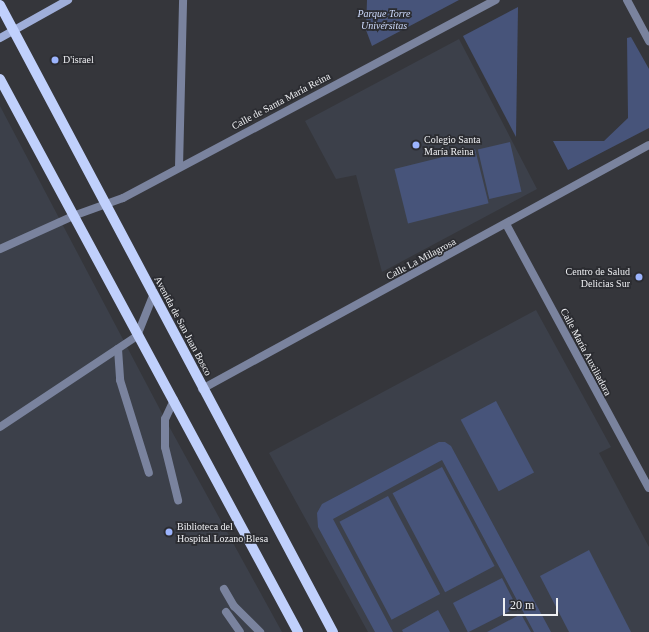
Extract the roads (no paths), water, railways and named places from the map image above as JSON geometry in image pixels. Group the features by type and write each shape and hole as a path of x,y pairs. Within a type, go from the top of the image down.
{"main road":[{"path":"0,38 64,1"},
{"name":"Avenida de San Juan Bosco","path":"0,5 202,389 333,632"},
{"path":"0,79 137,336 174,400 298,632"}],"street":[{"path":"179,168 183,0"},
{"name":"Calle de Santa María Reina","path":"0,250 73,216 123,198 496,0"},
{"path":"627,0 649,41"},
{"name":"Calle La Milagrosa","path":"202,389 649,145"},
{"name":"Calle María Auxiliadora","path":"506,224 649,488"},
{"path":"0,427 137,336 153,296"},
{"path":"118,350 120,380 149,473"},
{"path":"174,400 165,419 165,447 170,475 178,500"},
{"path":"641,473 649,468"},
{"path":"224,589 234,606 260,632"},
{"path":"226,612 240,632"}],"place":[{"name":"D'israel","path":"55,60"},
{"name":"Colegio Santa María Reina","path":"416,145"},
{"name":"Centro de Salud Delicias Sur","path":"639,277"},
{"name":"Biblioteca del Hospital Lozano Blesa","path":"169,532"}],"park label":[{"name":"Parque Torre Univérsitas","path":"384,18"}]}
